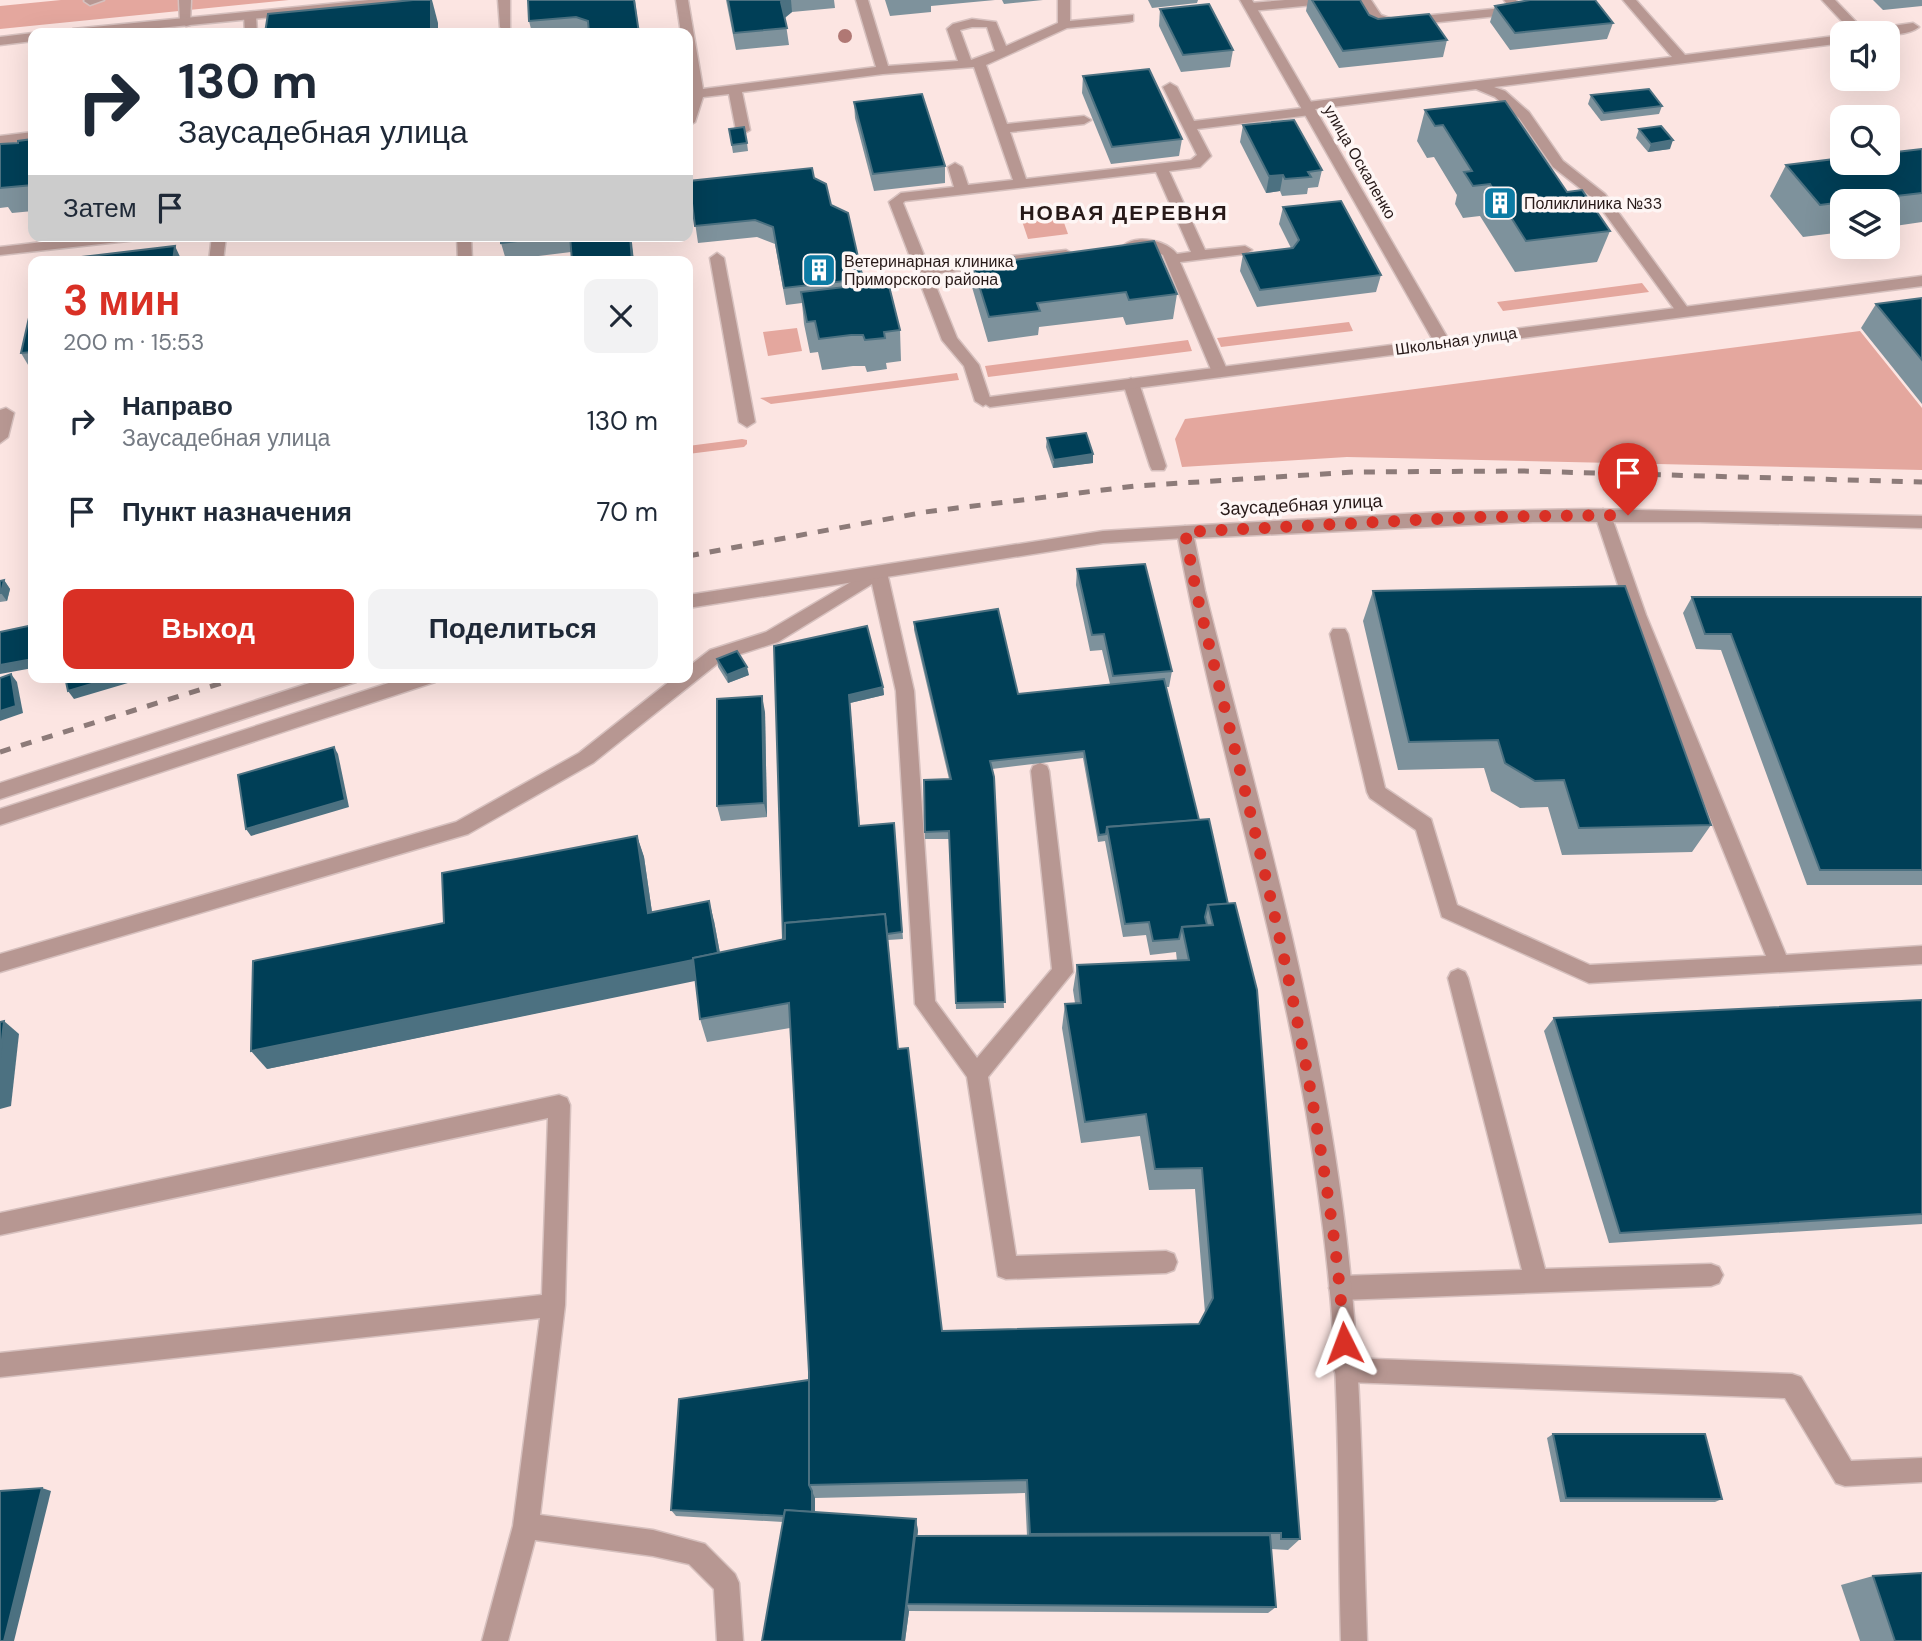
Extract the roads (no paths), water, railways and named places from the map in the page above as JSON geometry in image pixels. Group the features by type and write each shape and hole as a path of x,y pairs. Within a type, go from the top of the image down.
{"street":[{"path":"90,1 98,0"},
{"path":"185,0 186,22"},
{"path":"124,28 358,2 406,0"},
{"path":"504,0 506,27"},
{"path":"682,0 687,28"},
{"path":"862,0 883,70"},
{"path":"1064,0 1064,25"},
{"path":"1248,4 1323,0"},
{"path":"1365,0 1377,18 1391,23 1507,11 1513,4 1510,0"},
{"path":"1629,0 1682,60"},
{"path":"1828,0 1848,21"},
{"name":"улица Оскаленко","path":"1248,4 1442,342"},
{"path":"250,16 251,28"},
{"path":"697,94 883,70 972,64 1064,25 1129,18"},
{"path":"1002,53 992,25 959,25 953,29 1002,129 1021,184"},
{"path":"1900,31 1919,30"},
{"path":"0,41 28,38"},
{"path":"1189,125 1830,41"},
{"path":"693,78 697,94 693,106"},
{"path":"1478,85 1500,94 1524,115 1558,164 1600,197 1683,311"},
{"path":"1080,252 923,271 895,202 901,197 1195,164 1204,156 1170,87"},
{"path":"735,89 743,130"},
{"path":"1002,129 1084,120"},
{"path":"0,140 28,137"},
{"path":"955,167 962,190"},
{"path":"1161,168 1200,255"},
{"path":"1120,247 1147,244 1160,247 1171,259 1220,372"},
{"path":"1171,259 1245,250"},
{"path":"717,258 747,422"},
{"name":"Школьная улица","path":"923,271 950,340 971,365 986,401 1922,281"},
{"path":"1131,383 1158,466"},
{"path":"0,437 6,413"},
{"path":"1603,515 1637,615 1780,964"},
{"name":"Заусадебная улица","path":"693,601 1102,537 1476,517 1726,515 1922,522"},
{"path":"1185,532 1196,591 1295,1000 1324,1168 1341,1288 1354,1641"},
{"path":"693,673 716,654 772,637 878,572 905,691 925,1004 977,1073 1006,1268 1166,1262"},
{"path":"1339,634 1377,792 1424,825 1449,911 1589,974 1922,955"},
{"path":"0,791 332,683"},
{"path":"0,817 411,683"},
{"path":"0,962 461,828 586,758 680,683"},
{"path":"977,1073 1063,972 1040,771"},
{"path":"1458,978 1537,1282"},
{"path":"0,1224 559,1105 553,1305 526,1526 495,1641"},
{"path":"1341,1288 1711,1275"},
{"path":"0,1365 553,1305"},
{"path":"1346,1370 1791,1386 1844,1474 1922,1470"},
{"path":"526,1526 653,1543 696,1553 726,1583 730,1641"}],"lane":[{"path":"0,251 55,242"}],"railway":[{"path":"693,555 925,512 1135,486 1354,472 1522,471 1922,482"},
{"path":"0,752 222,683"}],"place":[{"name":"Поликлиника №33","path":"1500,203"},
{"name":"Ветеринарная клиника Приморского района","path":"819,270"}],"district":[{"name":"НОВАЯ ДЕРЕВНЯ","path":"1124,213"}]}
